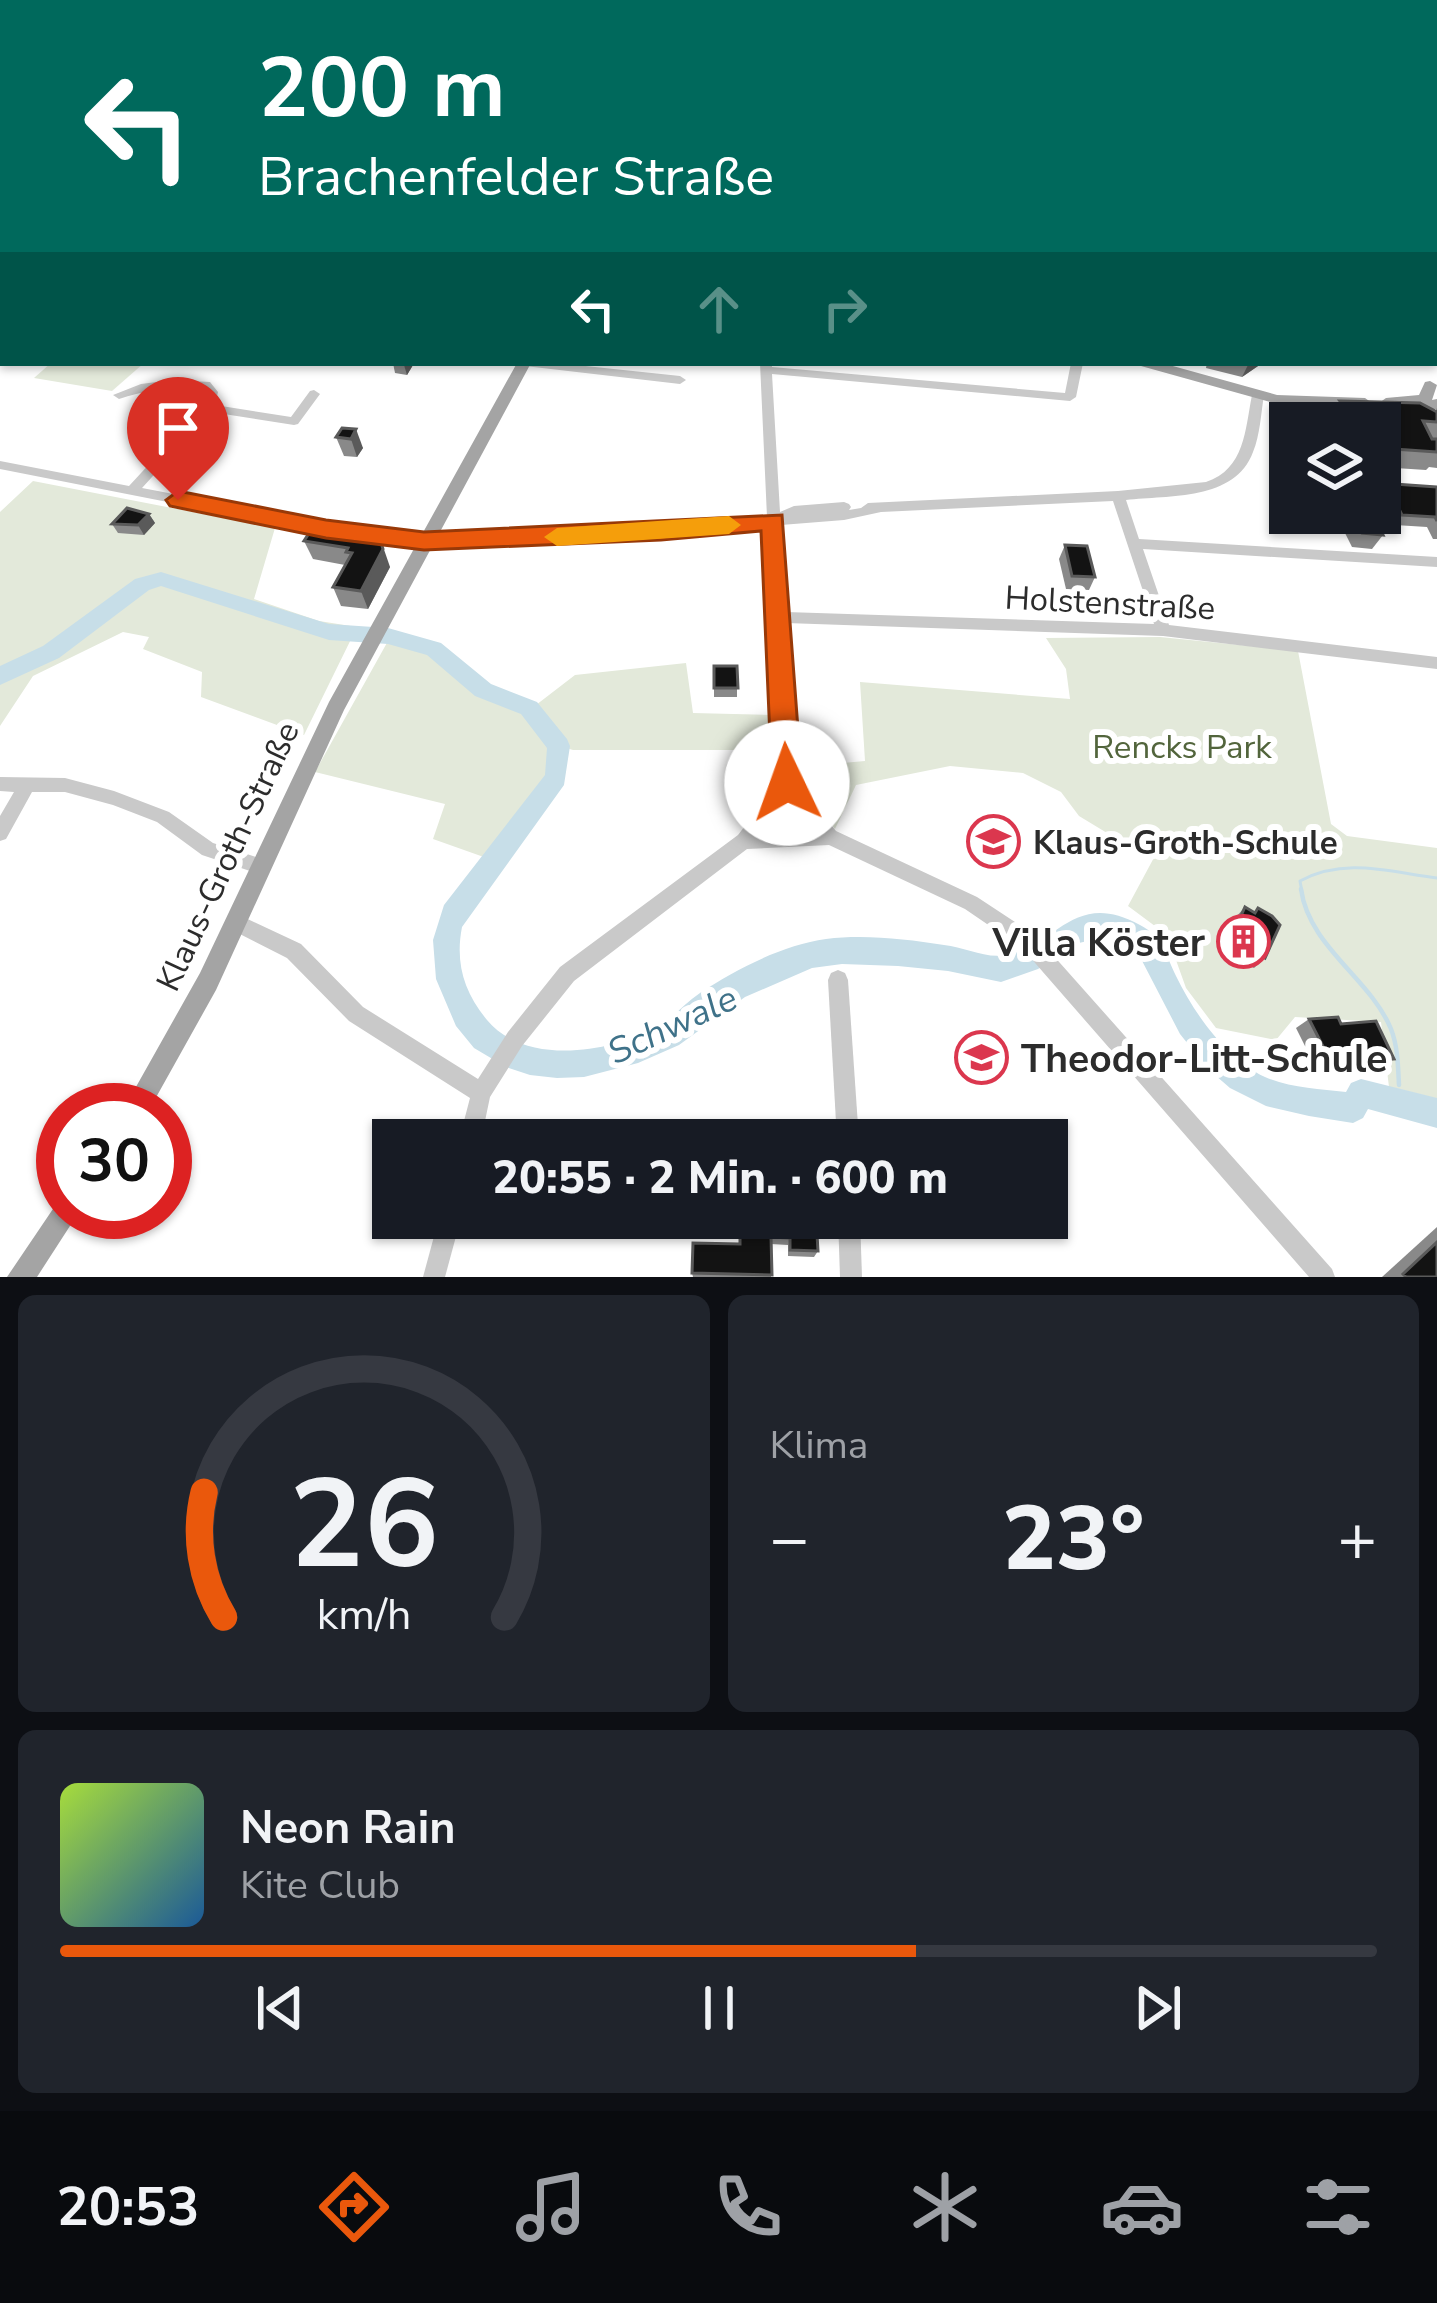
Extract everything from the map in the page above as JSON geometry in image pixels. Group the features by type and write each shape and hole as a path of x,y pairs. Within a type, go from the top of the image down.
{"main road":[{"name":"Klaus-Groth-Straße","path":"152,1083 189,1022 370,638 478,454 523,366"},
{"path":"1157,366 1258,394 1386,403 1434,395 1426,366"},
{"path":"21,1277 47,1239"}],"street":[{"path":"552,366 680,380"},
{"path":"1076,366 1070,397 766,367 787,783 830,837 971,903 1037,949 1324,1277"},
{"path":"118,395 149,383 206,385 212,392 208,408 132,491"},
{"path":"208,408 294,421 314,394"},
{"path":"0,465 326,529 424,541 661,531 800,522 876,509 1193,489 1231,475 1248,450 1258,394"},
{"path":"1118,496 1162,630"},
{"path":"1134,544 1437,562"},
{"name":"Holstenstraße","path":"778,616 1162,630 1437,663"},
{"path":"475,1119 481,1093 515,1039 567,974 744,842 787,783"},
{"path":"0,784 65,785 114,798 163,817 208,849 262,868"},
{"path":"0,833 27,784"},
{"path":"744,842 830,837"},
{"path":"237,923 294,951 356,1014 481,1093"},
{"path":"838,980 847,1119"},
{"path":"434,1277 445,1239"},
{"path":"850,1239 851,1277"}],"green space":[{"path":"48,366 141,366 112,391 34,378"},
{"path":"33,481 275,528 254,599 319,621 357,627 304,735 201,697 202,672 143,649 149,637 123,632 33,676 0,726 0,512"},
{"path":"393,632 442,648 487,688 536,705 575,675 686,663 693,713 771,715 770,750 573,750 559,746 556,778 495,861 433,839 445,804 315,772"},
{"name":"Rencks Park","path":"1160,637 1298,651 1331,824 1347,836 1437,848 1437,1106 1389,1087 1381,1022 1295,1017 1276,1040 1216,1028 1186,988 1167,935 1128,906 1157,852 1145,856 1079,816 1061,792 1023,773 950,766 856,785 835,829 799,783 798,767 865,761 860,682 1070,699 1066,669 1046,638"}],"building":[{"path":"1401,403 1420,403 1437,412 1437,422 1423,421 1432,439 1437,439 1437,452 1401,449"},
{"path":"342,428 356,429 351,439 336,437"},
{"path":"1401,484 1437,487 1437,521 1435,517 1402,515"},
{"path":"127,508 149,514 138,525 112,524"},
{"path":"317,521 378,532 383,549 361,591 333,587 352,553 346,552 348,548 304,541"},
{"path":"1065,545 1087,546 1095,577 1072,576"},
{"path":"714,666 737,666 738,688 714,688"},
{"path":"1245,907 1255,913 1258,908 1280,925 1265,958 1231,938"},
{"path":"1338,1017 1341,1024 1376,1021 1394,1059 1332,1064 1309,1019"},
{"path":"740,1239 771,1239 772,1275 692,1273 693,1243 740,1244"},
{"path":"790,1239 817,1239 818,1251 790,1250"},
{"path":"1437,1242 1437,1277 1406,1277 1403,1274"}],"waterway":[{"name":"Schwale","path":"0,676 51,652 142,584 161,579 329,632 388,636 434,649 483,690 529,708 559,746 556,778 453,914 446,953 449,979 466,1016 484,1038 530,1061 584,1063 638,1049 670,1035 736,987 812,955 898,953 1001,969 1029,959 1069,934 1100,925 1121,928 1146,943 1199,1037 1253,1086 1295,1099 1353,1108 1361,1093 1437,1113"},
{"path":"1302,892 1300,881 1350,868 1437,878"},
{"path":"1301,889 1315,928 1391,1029 1399,1085"}],"slow traffic":[{"path":"557,537 729,525"}],"place":[{"name":"Klaus-Groth-Schule","path":"994,842"},
{"name":"Villa Köster","path":"1244,942"},
{"name":"Theodor-Litt-Schule","path":"982,1058"}],"route":[{"path":"178,500 326,529 424,541 773,521 787,783"}]}
